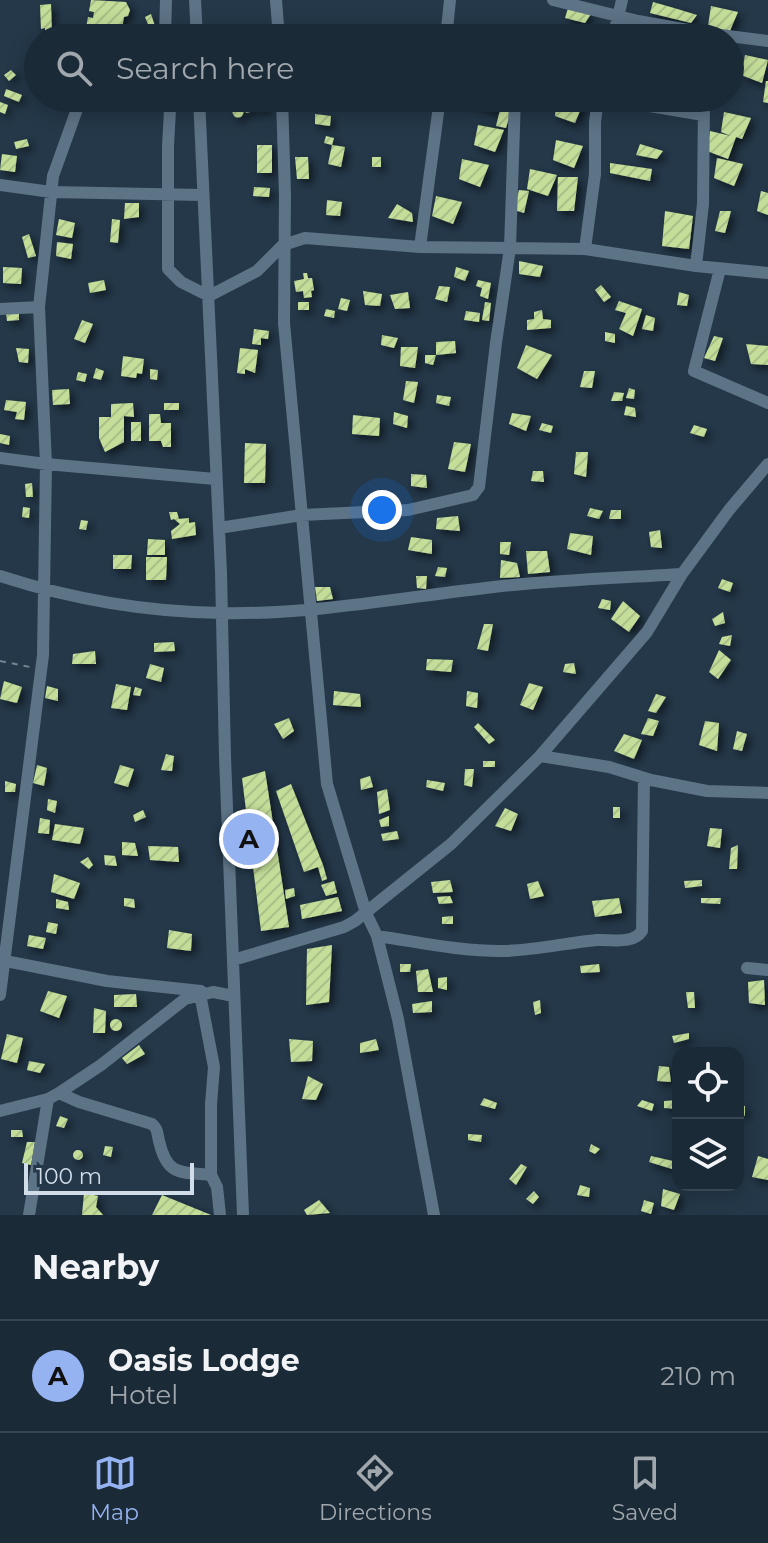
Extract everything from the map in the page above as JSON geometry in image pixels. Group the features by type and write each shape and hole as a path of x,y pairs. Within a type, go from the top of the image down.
{"street":[{"path":"165,24 166,0"},
{"path":"195,0 196,24"},
{"path":"276,0 278,24"},
{"path":"447,24 450,0"},
{"path":"553,0 655,24"},
{"path":"616,24 622,0"},
{"path":"744,39 768,41"},
{"path":"0,995 41,669 46,464 39,307 55,169 76,112"},
{"path":"170,112 168,269 181,282 209,296"},
{"path":"199,112 219,528 243,1215"},
{"path":"282,112 284,323 327,784 366,913 377,936 398,1019 434,1215"},
{"path":"420,247 438,112"},
{"path":"219,528 302,515 408,510 477,492 510,248 515,112"},
{"path":"585,249 595,174 598,112"},
{"path":"685,112 703,115"},
{"path":"696,266 703,204 703,112"},
{"path":"0,185 51,192 202,195"},
{"path":"209,296 257,271 283,245 293,240 321,237 420,247 585,249 696,266 768,273"},
{"path":"720,269 694,371 768,403"},
{"path":"0,309 39,307"},
{"path":"0,458 215,479"},
{"path":"233,960 344,927 366,913 451,844 540,756 647,632 682,574 768,464"},
{"path":"0,576 43,590 130,605 221,613 310,608 497,587 682,574"},
{"path":"540,756 609,767 707,791 768,793"},
{"path":"377,936 476,950 507,951 638,936 642,931 644,778"},
{"path":"2,960 107,981 234,996"},
{"path":"747,968 768,970"},
{"path":"0,1111 54,1096 101,1065 175,1006 206,993"},
{"path":"206,993 214,1067 211,1175 217,1187 220,1215"},
{"path":"54,1096 152,1124 170,1168 178,1172 211,1175"},
{"path":"29,1215 54,1096"}],"path":[{"path":"0,661 41,669"}],"building":[{"path":"91,0 126,2 130,10 123,24 87,24 88,17 93,18 94,12 89,11"},
{"path":"653,2 697,15 691,23 650,13"},
{"path":"51,4 52,24 41,24 40,5"},
{"path":"711,6 738,12 733,24 708,24"},
{"path":"568,8 591,14 585,23 565,18"},
{"path":"151,14 154,24 148,24 145,17"},
{"path":"745,55 768,60 762,83 744,76"},
{"path":"11,70 16,75 9,81 4,75"},
{"path":"768,81 768,103 763,102"},
{"path":"6,89 22,95 19,102 4,96"},
{"path":"0,102 8,105 5,114 0,112"},
{"path":"500,112 511,112 506,128 496,126"},
{"path":"555,112 580,112 575,123 555,116"},
{"path":"724,112 751,118 742,139 736,137 728,159 707,151 710,131 731,136 721,132"},
{"path":"315,114 331,116 330,126 315,124"},
{"path":"478,125 504,130 495,152 474,145"},
{"path":"326,136 334,138 332,145 324,143"},
{"path":"27,139 29,146 16,149 14,142"},
{"path":"556,140 583,146 574,168 553,160"},
{"path":"640,144 663,151 657,159 636,155"},
{"path":"257,145 272,145 272,173 257,173"},
{"path":"332,145 345,147 341,167 328,164"},
{"path":"2,154 17,156 15,172 0,170"},
{"path":"295,157 308,157 309,179 297,179"},
{"path":"372,157 381,157 381,167 372,167"},
{"path":"717,158 743,164 734,186 714,178"},
{"path":"462,159 489,165 480,187 459,179"},
{"path":"610,163 652,169 650,181 610,173"},
{"path":"530,169 557,175 548,196 527,189"},
{"path":"558,177 578,177 574,211 557,211"},
{"path":"254,187 270,188 269,197 253,196"},
{"path":"519,190 529,191 524,213 514,210"},
{"path":"761,191 768,193 768,215 757,211"},
{"path":"436,196 462,202 453,224 432,216"},
{"path":"327,200 342,202 340,216 326,215"},
{"path":"125,203 139,203 139,217 124,219"},
{"path":"397,204 412,213 413,222 388,218"},
{"path":"665,211 693,216 689,249 662,246"},
{"path":"720,211 731,211 725,233 715,231"},
{"path":"59,219 75,223 72,238 56,235"},
{"path":"112,219 120,220 118,243 110,242"},
{"path":"29,234 36,256 28,258 22,237"},
{"path":"57,242 73,244 71,259 56,256"},
{"path":"519,261 543,266 540,277 519,274"},
{"path":"3,267 22,268 21,284 3,283"},
{"path":"456,267 469,271 465,281 454,277"},
{"path":"303,273 312,278 312,297 304,298 303,291 296,292 294,281 304,279"},
{"path":"104,280 106,290 90,293 88,283"},
{"path":"478,280 491,283 488,299 480,296 482,288 476,286"},
{"path":"601,285 611,297 604,302 595,290"},
{"path":"439,286 450,287 447,302 435,299"},
{"path":"363,291 382,294 380,306 365,305"},
{"path":"408,292 410,308 395,309 390,295"},
{"path":"679,292 689,295 687,306 677,305"},
{"path":"341,298 350,300 347,311 338,309"},
{"path":"619,301 642,309 633,336 619,329 626,313 615,310"},
{"path":"298,302 309,302 309,310 298,310"},
{"path":"485,302 491,303 489,321 482,320"},
{"path":"326,309 335,311 334,318 324,316"},
{"path":"542,310 543,319 551,320 551,328 527,330 527,320 534,319 534,312"},
{"path":"466,311 480,313 479,322 464,320"},
{"path":"19,312 19,320 7,321 6,313"},
{"path":"646,315 655,318 653,331 642,329"},
{"path":"82,320 93,324 85,343 74,339"},
{"path":"254,329 269,331 268,339 261,338 261,345 252,344"},
{"path":"605,332 615,334 615,343 605,341"},
{"path":"382,335 398,338 394,348 381,345"},
{"path":"714,336 723,338 715,361 704,358"},
{"path":"455,341 456,353 436,355 436,342"},
{"path":"746,344 768,346 768,365 751,364"},
{"path":"526,345 552,355 537,379 517,368"},
{"path":"401,347 418,347 415,368 400,366"},
{"path":"16,348 29,349 28,363 19,362"},
{"path":"240,348 258,350 255,373 245,369 245,374 237,373"},
{"path":"425,355 436,355 433,365 425,363"},
{"path":"123,356 144,359 142,374 137,373 136,378 121,376"},
{"path":"96,368 104,371 101,380 93,378"},
{"path":"150,369 158,370 157,380 150,379"},
{"path":"584,371 595,371 592,388 580,387"},
{"path":"78,372 87,374 85,382 76,380"},
{"path":"406,381 418,382 414,403 403,400"},
{"path":"629,388 635,390 634,399 626,398"},
{"path":"69,389 70,404 53,405 52,390"},
{"path":"614,392 624,393 622,401 611,401"},
{"path":"437,395 451,397 449,406 436,403"},
{"path":"6,400 26,402 24,420 15,419 17,412 4,410"},
{"path":"133,403 134,417 124,416 124,442 105,452 99,438 99,417 111,417 111,404"},
{"path":"164,403 179,403 179,410 164,410"},
{"path":"626,406 635,408 636,417 624,415"},
{"path":"394,412 408,416 407,428 393,424"},
{"path":"512,413 531,416 526,431 509,424"},
{"path":"149,414 160,414 161,423 171,423 171,447 163,447 161,441 149,441"},
{"path":"353,415 380,418 379,436 352,434"},
{"path":"131,422 141,422 141,441 131,441"},
{"path":"542,423 553,426 551,433 539,430"},
{"path":"694,425 707,429 704,437 690,433"},
{"path":"0,434 10,436 9,445 0,443"},
{"path":"454,442 471,444 465,472 448,469"},
{"path":"245,443 266,444 265,483 244,483"},
{"path":"576,452 588,452 586,477 574,474"},
{"path":"533,471 543,471 544,482 531,481"},
{"path":"411,474 426,475 427,488 411,486"},
{"path":"32,483 33,497 26,497 25,484"},
{"path":"23,507 30,508 29,518 22,517"},
{"path":"590,508 603,511 599,519 587,516"},
{"path":"611,510 621,510 621,519 609,519"},
{"path":"169,512 177,512 179,519 189,518 189,523 195,522 196,535 172,539 171,531 180,524 171,520"},
{"path":"458,516 460,531 436,529 437,518"},
{"path":"81,520 88,521 86,530 79,529"},
{"path":"660,530 662,548 651,547 649,532"},
{"path":"570,533 593,536 591,555 567,549"},
{"path":"411,537 432,540 432,554 408,550"},
{"path":"148,539 165,540 165,555 147,555"},
{"path":"500,542 511,542 509,555 500,554"},
{"path":"526,551 547,551 550,572 528,574"},
{"path":"113,555 132,555 131,569 113,569"},
{"path":"146,557 167,557 166,580 146,580"},
{"path":"501,560 517,563 520,577 500,578"},
{"path":"438,567 447,568 445,577 435,576"},
{"path":"416,576 427,576 426,589 417,588"},
{"path":"722,579 733,583 730,592 718,588"},
{"path":"315,587 330,587 333,599 317,601"},
{"path":"602,599 611,601 610,610 598,608"},
{"path":"623,601 640,616 629,632 611,619"},
{"path":"723,612 725,623 715,626 712,619"},
{"path":"484,624 493,624 488,651 477,649"},
{"path":"732,635 730,646 719,644 722,637"},
{"path":"174,642 175,651 154,652 154,643"},
{"path":"719,650 731,660 718,679 709,672"},
{"path":"95,651 96,664 72,664 73,654"},
{"path":"427,659 453,660 451,672 426,670"},
{"path":"574,663 576,674 563,672 565,664"},
{"path":"150,664 164,668 161,682 146,678"},
{"path":"4,681 22,687 17,703 0,699"},
{"path":"529,683 543,687 533,710 520,705"},
{"path":"116,684 131,687 127,710 111,708"},
{"path":"47,686 58,689 58,701 45,698"},
{"path":"135,687 142,689 140,696 133,695"},
{"path":"334,691 360,694 361,707 333,705"},
{"path":"467,691 478,693 477,708 466,706"},
{"path":"656,694 666,697 656,713 648,711"},
{"path":"289,718 294,731 283,739 274,724"},
{"path":"648,718 659,721 653,736 641,734"},
{"path":"705,721 719,723 717,751 699,745"},
{"path":"478,723 495,740 489,744 474,727"},
{"path":"737,731 747,734 742,751 733,749"},
{"path":"624,734 642,740 634,759 614,751"},
{"path":"166,754 174,756 172,771 161,770"},
{"path":"483,761 495,761 495,767 483,767"},
{"path":"37,765 47,768 44,786 33,783"},
{"path":"120,765 134,769 128,787 114,783"},
{"path":"465,769 474,769 472,787 464,785"},
{"path":"265,771 289,927 261,931 242,778"},
{"path":"370,776 373,787 361,790 360,779"},
{"path":"427,780 445,783 443,791 426,787"},
{"path":"5,781 16,784 15,792 5,792"},
{"path":"291,784 323,865 327,879 322,881 318,867 304,872 276,791"},
{"path":"387,789 390,810 379,814 377,792"},
{"path":"48,799 57,801 55,813 47,810"},
{"path":"613,807 620,807 620,818 613,818"},
{"path":"505,808 518,814 511,831 495,826"},
{"path":"143,810 146,817 135,822 133,815"},
{"path":"389,816 389,826 381,827 379,820"},
{"path":"40,818 50,820 49,834 38,833"},
{"path":"55,824 84,828 80,844 52,840"},
{"path":"710,828 722,829 720,848 707,846"},
{"path":"397,831 399,839 383,841 381,834"},
{"path":"122,842 135,843 138,856 122,855"},
{"path":"738,845 737,869 729,869 731,848"},
{"path":"148,846 178,847 179,862 150,860"},
{"path":"104,855 115,856 117,866 105,865"},
{"path":"88,857 93,865 89,869 80,862"},
{"path":"54,874 80,883 74,899 51,892"},
{"path":"450,880 453,892 433,893 431,882"},
{"path":"702,880 702,886 685,888 684,881"},
{"path":"334,881 337,893 326,896 321,885"},
{"path":"538,881 544,896 530,899 527,884"},
{"path":"294,888 295,896 286,899 285,890"},
{"path":"450,896 453,903 439,904 437,897"},
{"path":"338,897 342,911 302,919 300,905"},
{"path":"124,898 134,899 135,908 124,906"},
{"path":"619,898 622,913 595,917 592,901"},
{"path":"701,898 721,898 720,904 701,903"},
{"path":"56,899 68,902 69,910 56,908"},
{"path":"453,916 453,924 442,924 442,917"},
{"path":"48,922 58,924 56,934 46,932"},
{"path":"169,930 192,934 191,951 167,948"},
{"path":"29,935 46,938 43,949 27,946"},
{"path":"332,945 329,1002 306,1005 307,949"},
{"path":"400,964 411,964 410,972 400,972"},
{"path":"599,964 600,972 581,973 580,966"},
{"path":"428,969 433,992 418,992 416,971"},
{"path":"447,977 447,990 438,988 438,978"},
{"path":"764,980 765,1005 749,1003 748,982"},
{"path":"48,991 67,996 59,1018 40,1011"},
{"path":"686,992 694,992 695,1008 688,1008"},
{"path":"136,994 137,1007 114,1007 114,995"},
{"path":"540,1000 541,1013 535,1015 533,1002"},
{"path":"432,1001 432,1012 413,1013 412,1004"},
{"path":"94,1008 106,1011 105,1033 93,1033"},
{"path":"116,1019 122,1025 116,1031 110,1025"},
{"path":"689,1033 689,1039 674,1043 672,1036"},
{"path":"7,1034 23,1038 17,1063 1,1059"},
{"path":"289,1039 313,1041 312,1061 291,1062"},
{"path":"376,1039 379,1050 360,1053 360,1043"},
{"path":"139,1045 145,1054 127,1064 122,1058"},
{"path":"29,1061 45,1064 40,1073 27,1070"},
{"path":"659,1066 669,1067 671,1082 657,1081"},
{"path":"308,1076 323,1084 316,1100 302,1099"},
{"path":"484,1098 497,1103 495,1109 480,1105"},
{"path":"642,1100 654,1104 652,1111 637,1106"},
{"path":"672,1100 672,1109 664,1108 664,1101"},
{"path":"60,1116 68,1119 64,1128 56,1126"},
{"path":"11,1130 22,1130 23,1137 11,1137"},
{"path":"468,1134 482,1135 481,1142 468,1140"},
{"path":"27,1142 35,1142 31,1165 22,1163"},
{"path":"591,1144 600,1149 595,1154 589,1151"},
{"path":"105,1146 113,1147 111,1157 103,1155"},
{"path":"78,1150 83,1155 78,1160 73,1155"},
{"path":"651,1156 672,1161 672,1169 649,1162"},
{"path":"758,1156 768,1159 768,1180 752,1177"},
{"path":"521,1164 527,1167 516,1185 509,1179"},
{"path":"580,1185 590,1188 589,1197 577,1195"},
{"path":"663,1189 680,1194 674,1210 661,1206"},
{"path":"534,1191 539,1197 533,1204 526,1199"},
{"path":"84,1193 98,1196 96,1207 103,1215 82,1215"},
{"path":"162,1195 211,1215 152,1215"},
{"path":"319,1200 330,1213 307,1215 304,1210"},
{"path":"644,1200 654,1203 651,1214 641,1211"}],"place":[{"name":"Oasis Lodge","path":"249,839"}]}
